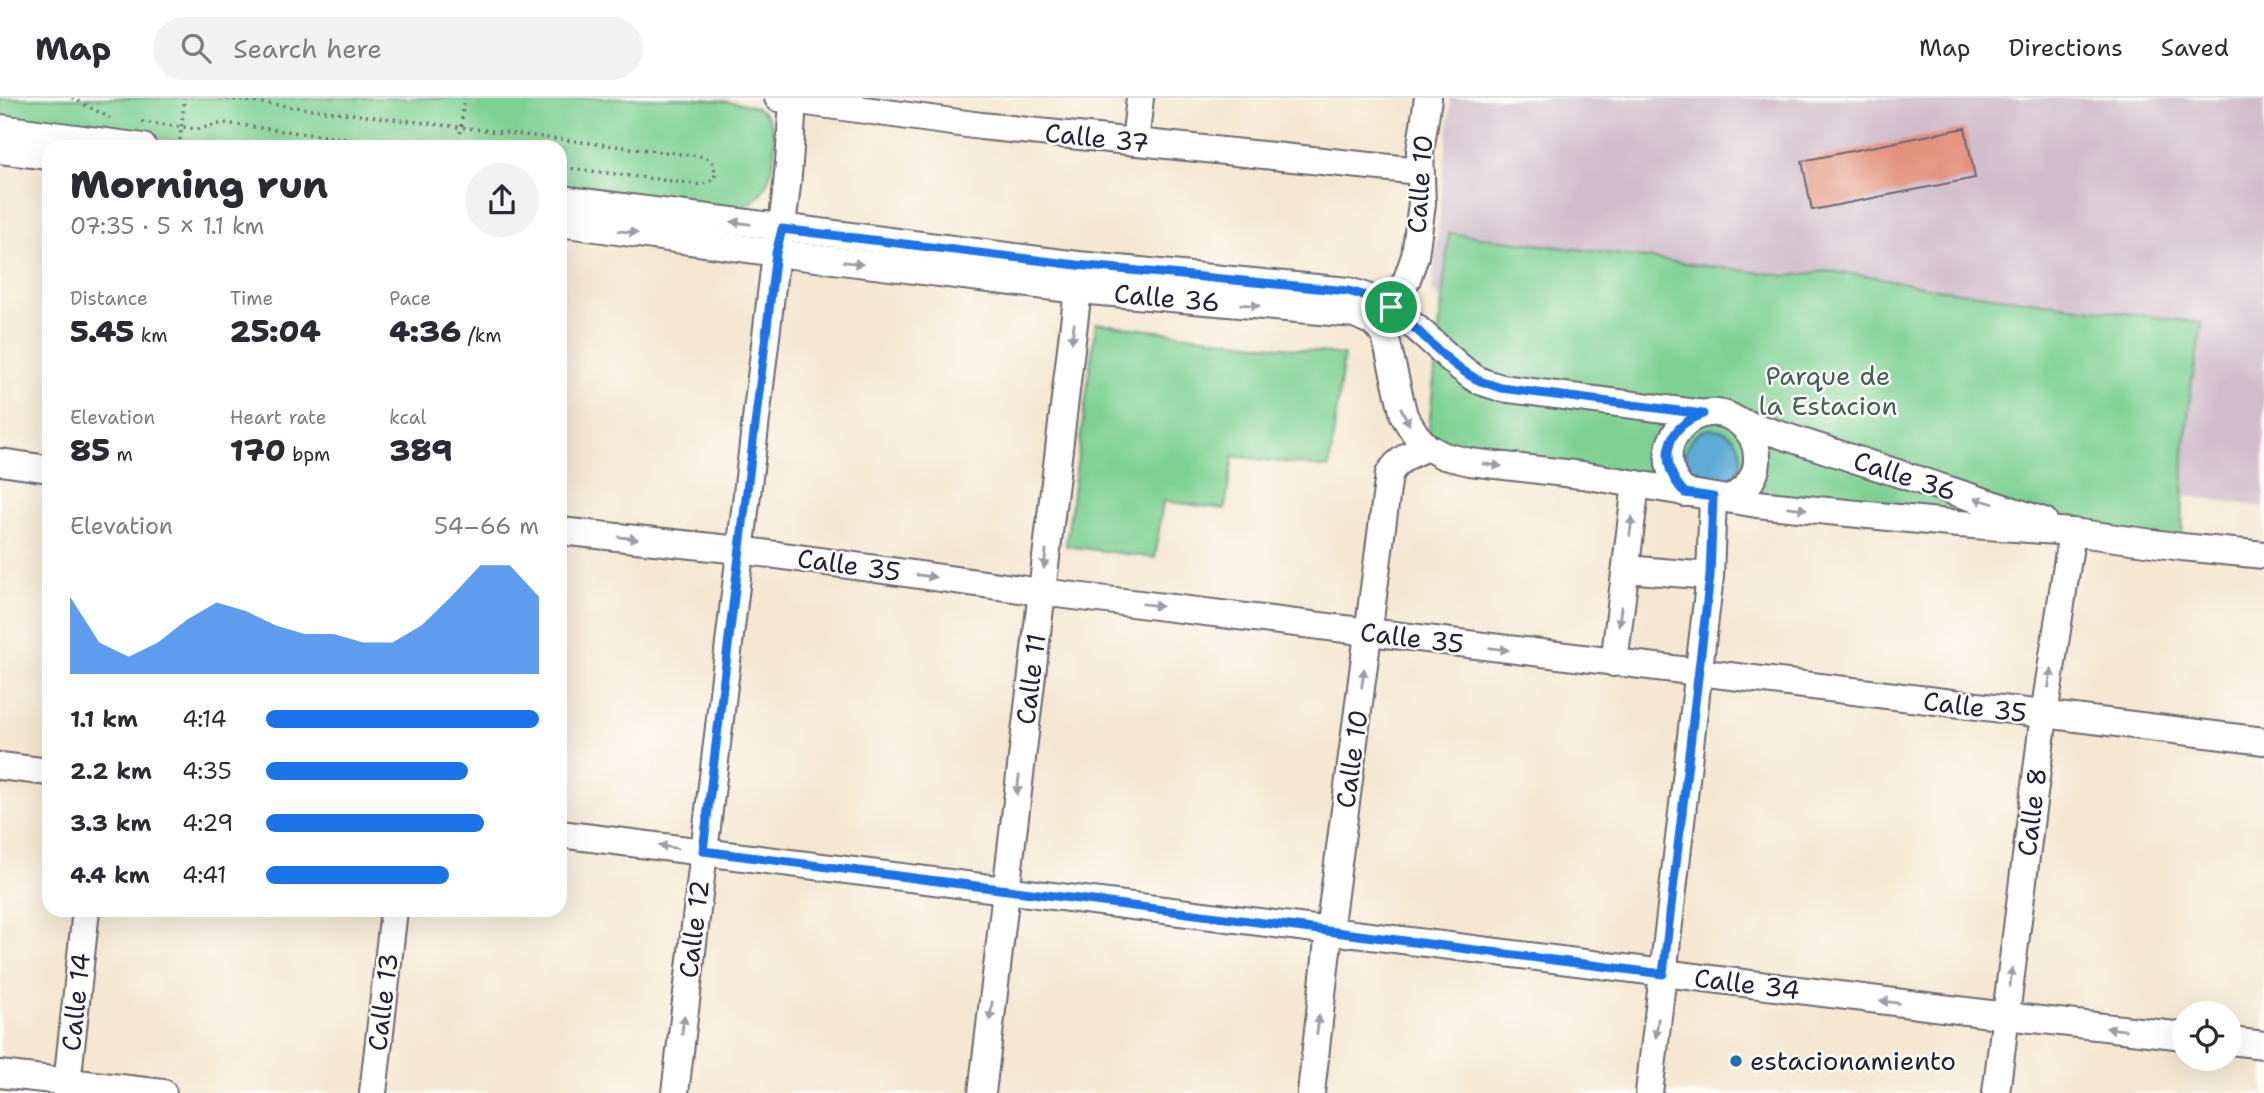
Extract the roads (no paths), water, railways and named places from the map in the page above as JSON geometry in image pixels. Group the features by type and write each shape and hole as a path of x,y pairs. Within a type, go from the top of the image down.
{"street":[{"path":"1135,142 1140,98"},
{"name":"Calle 10","path":"1391,307 1407,279 1415,256 1422,203 1420,152 1428,98"},
{"name":"Calle 37","path":"787,99 981,126 1419,171"},
{"name":"Calle 12","path":"675,1093 792,146 787,99"},
{"path":"0,128 90,140"},
{"path":"0,150 42,155"},
{"name":"Calle 36","path":"567,200 779,241"},
{"name":"Calle 36","path":"567,224 779,241 1355,314 1373,322 1385,335 1400,407 1416,435 1427,447"},
{"name":"Calle 36","path":"1078,278 1348,291 1391,307 1461,369 1478,380 1501,388 1703,414"},
{"name":"Calle 11","path":"982,1093 1078,278"},
{"path":"1427,447 1444,456 1470,462 1636,484 1685,493 1721,498 1748,485 1757,464 1754,439 1738,421 1715,413 1703,414 1693,418 1676,432 1668,453 1671,475 1685,493"},
{"name":"Calle 36","path":"1738,421 1939,488 2026,513 2072,532"},
{"name":"Calle 10","path":"1311,1093 1329,932 1389,474 1395,464 1404,457 1427,447"},
{"path":"0,462 42,468"},
{"path":"1614,663 1636,484"},
{"path":"1649,1093 1721,498"},
{"name":"Calle 36","path":"1721,498 1757,505 2072,532 2264,555"},
{"name":"Calle 35","path":"567,532 740,550 1041,592 2264,741"},
{"name":"Calle 8","path":"1996,1093 2044,715 2072,532"},
{"path":"1626,569 1710,576"},
{"path":"0,766 42,771"},
{"name":"Calle 34","path":"567,835 1663,974 2172,1035"},
{"name":"Calle 14","path":"67,1087 85,917"},
{"name":"Calle 13","path":"373,1093 393,917"},
{"path":"2242,1042 2264,1045"},
{"path":"0,1074 67,1087 163,1093"}],"water":[{"path":"1713,429 1728,434 1736,442 1741,457 1736,472 1728,480 1713,485 1698,480 1690,472 1685,457 1690,442 1698,434"}],"place":[{"name":"estacionamiento","path":"1736,1061"}],"park label":[{"name":"Parque de la Estacion","path":"1828,391"}]}
